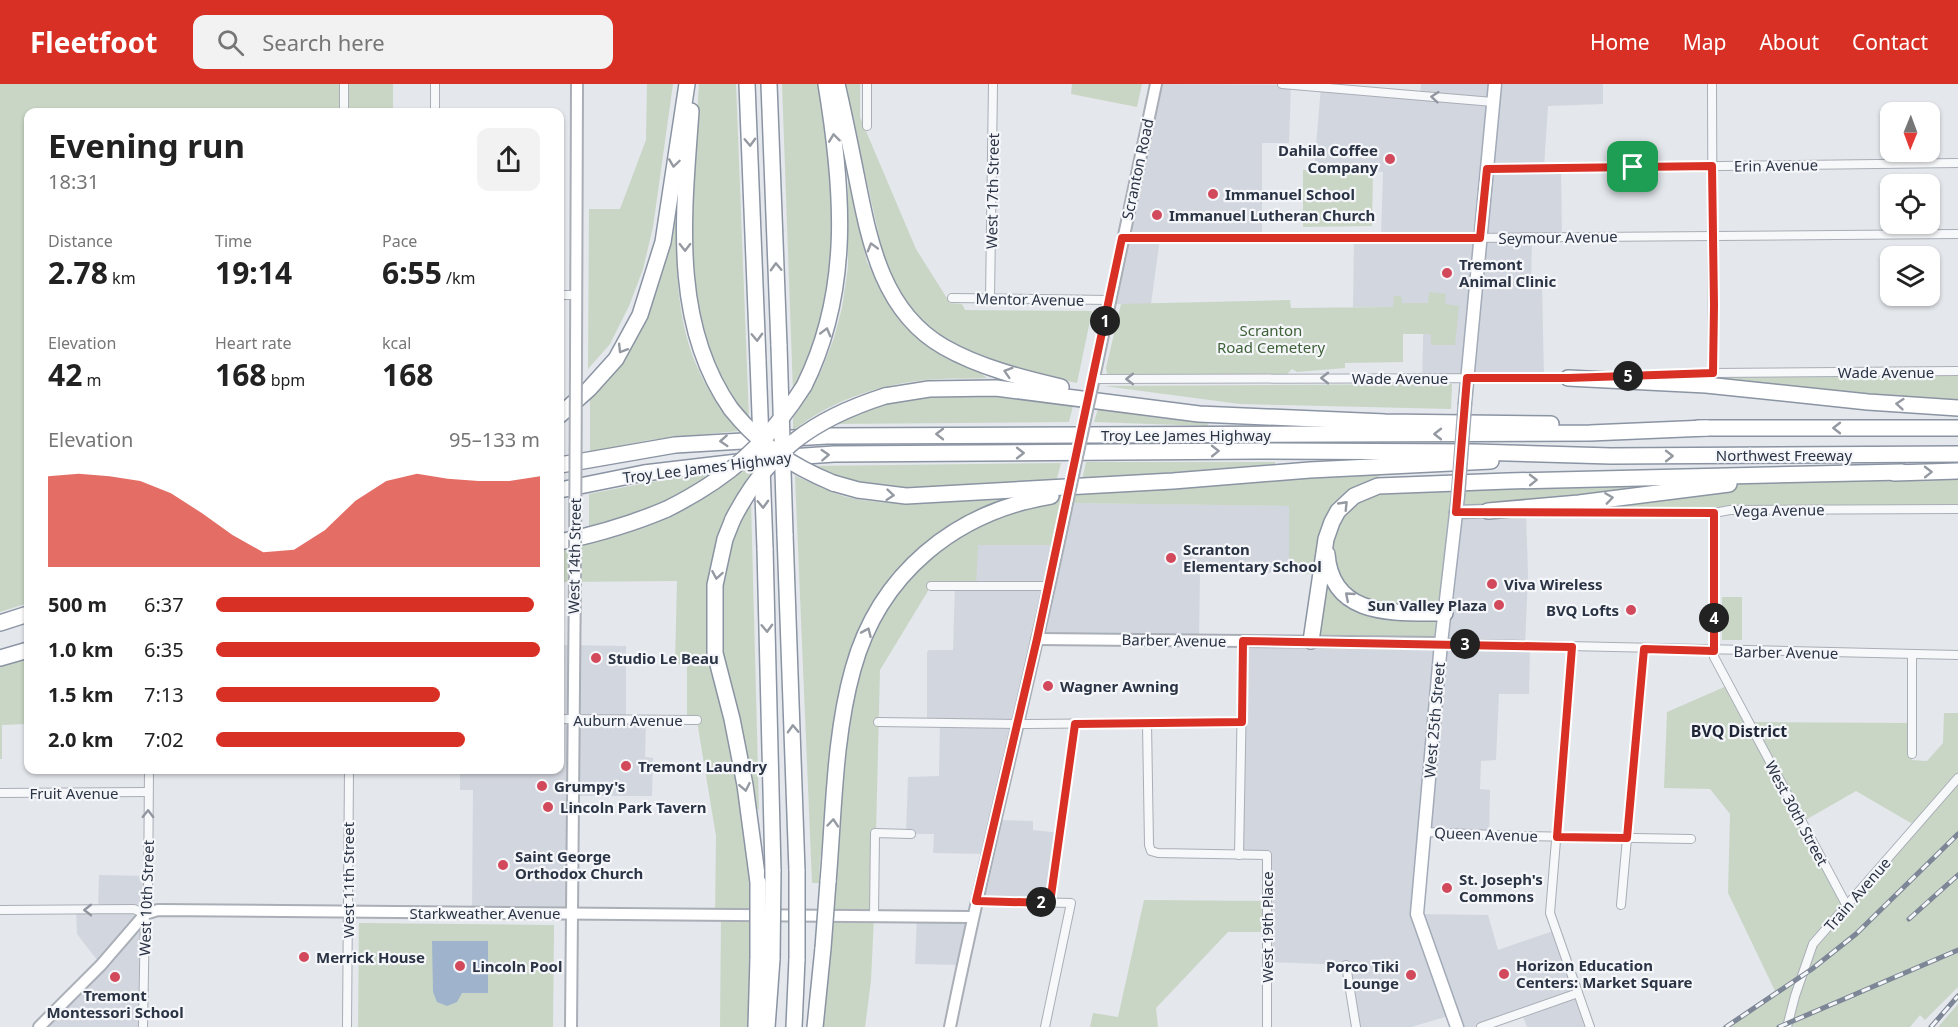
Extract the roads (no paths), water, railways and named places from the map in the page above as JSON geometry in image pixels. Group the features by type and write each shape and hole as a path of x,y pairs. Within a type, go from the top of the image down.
{"highway":[{"path":"564,411 589,389 616,359 640,315 663,242 687,84"},
{"path":"693,84 684,207 686,285 701,351 716,385 731,409 756,437 773,452 832,483 858,490 906,496 1173,481 1310,470 1611,456"},
{"path":"747,84 765,548 773,872 756,1027"},
{"path":"769,84 797,871 794,1027"},
{"path":"564,541 636,523 694,495 724,476 745,459 773,429 804,386 825,339 835,295 839,250 839,180 826,84"},
{"path":"837,84 876,261 889,290 909,318 942,346 980,364 1077,390 1176,404 1356,420"},
{"path":"1568,378 1706,385 1868,402 1958,408"},
{"path":"767,1027 765,959 754,843 739,752 715,653 715,585 725,539 749,490 766,468 802,434 839,413 885,396 929,388 996,387 1199,414 1356,420 1604,424 1707,429"},
{"name":"Northwest Freeway","path":"1707,429 1958,428"},
{"name":"Troy Lee James Highway","path":"564,464 675,445 827,436 1590,434 1707,429"},
{"name":"Troy Lee James Highway","path":"564,489 644,473 834,454 1258,451 1474,452 1611,456"},
{"name":"Northwest Freeway","path":"1611,456 1958,454"},
{"path":"1311,641 1326,539 1338,511 1354,496 1378,486 1958,471"},
{"path":"1488,511 1570,504 1725,484 1902,472"},
{"path":"815,1027 841,735 853,670 862,643 873,619 890,592 910,567 952,532 989,513 1056,495 1173,481"},
{"path":"1326,539 1331,573 1338,586 1359,604 1373,610 1388,612 1445,613"},
{"path":"0,624 24,616"},
{"path":"0,658 24,651"},
{"path":"0,666 24,659"}],"main road":[{"name":"West 25th Street","path":"1457,1027 1417,914 1495,84"},
{"name":"Vega Avenue","path":"1456,512 1488,511"}],"street":[{"path":"344,84 344,108"},
{"path":"435,84 435,108"},
{"name":"West 14th Street","path":"571,1027 577,84"},
{"path":"867,84 867,126"},
{"name":"West 17th Street","path":"990,299 993,84"},
{"name":"Scranton Road","path":"950,1027 972,916 1066,508 1155,84"},
{"path":"1281,84 1493,102"},
{"path":"1712,84 1713,373"},
{"name":"Erin Avenue","path":"1487,169 1958,163"},
{"name":"Seymour Avenue","path":"1122,238 1958,234"},
{"path":"564,295 576,295"},
{"name":"Mentor Avenue","path":"952,298 1109,300"},
{"name":"Wade Avenue","path":"1093,383 1958,371"},
{"name":"Vega Avenue","path":"1488,511 1714,513 1730,510 1958,509"},
{"name":"West 30th Street","path":"1714,513 1714,657 1847,906"},
{"path":"931,586 1048,586"},
{"name":"Barber Avenue","path":"1037,639 1441,643 1958,655"},
{"path":"1147,723 1149,845 1151,851 1239,855 1243,641"},
{"path":"1572,647 1550,913 1590,1027"},
{"path":"1622,905 1644,649"},
{"path":"1912,654 1912,754"},
{"name":"Auburn Avenue","path":"564,719 697,720"},
{"path":"878,722 1075,724 1242,722"},
{"path":"1050,903 1075,724"},
{"name":"West 10th Street","path":"143,1027 145,914 148,900 149,774"},
{"name":"West 11th Street","path":"347,1027 349,774"},
{"name":"Train Avenue","path":"1787,1027 1813,944 1958,778"},
{"name":"Fruit Avenue","path":"0,793 148,792"},
{"name":"Queen Avenue","path":"1424,832 1691,839"},
{"path":"874,916 875,833 911,834"},
{"name":"West 19th Place","path":"1239,855 1267,855 1267,1026"},
{"path":"976,901 1071,903 1045,1027"},
{"name":"Starkweather Avenue","path":"0,910 134,909 145,914 165,910 972,916"},
{"path":"39,1027 101,965 145,914"},
{"path":"1346,965 1356,1027"},
{"path":"1481,1027 1578,993"}],"water":[{"name":"Lincoln Pool","path":"432,941 488,941 488,993 462,993 457,1002 447,1006 437,1002 433,992"}],"railway":[{"path":"1726,1027 1812,969 1856,934 1958,834"},
{"path":"1909,919 1958,875"},
{"path":"1779,1027 1958,950"},
{"path":"1931,1027 1958,996"}],"place":[{"name":"Dahila Coffee Company","path":"1390,159"},
{"name":"Immanuel School","path":"1213,194"},
{"name":"Immanuel Lutheran Church","path":"1157,215"},
{"name":"Tremont Animal Clinic","path":"1447,273"},
{"name":"Scranton Elementary School","path":"1171,558"},
{"name":"Viva Wireless","path":"1492,584"},
{"name":"Sun Valley Plaza","path":"1499,605"},
{"name":"BVQ Lofts","path":"1631,610"},
{"name":"Studio Le Beau","path":"596,658"},
{"name":"Wagner Awning","path":"1048,686"},
{"name":"Tremont Laundry","path":"626,766"},
{"name":"Grumpy's","path":"542,786"},
{"name":"Lincoln Park Tavern","path":"548,807"},
{"name":"Saint George Orthodox Church","path":"503,865"},
{"name":"St. Joseph's Commons","path":"1447,888"},
{"name":"Merrick House","path":"304,957"},
{"name":"Lincoln Pool","path":"460,966"},
{"name":"Horizon Education Centers: Market Square","path":"1504,974"},
{"name":"Porco Tiki Lounge","path":"1411,975"},
{"name":"Tremont Montessori School","path":"115,977"}],"district":[{"name":"BVQ District","path":"1739,731"}],"park label":[{"name":"Scranton Road Cemetery","path":"1271,338"}]}
